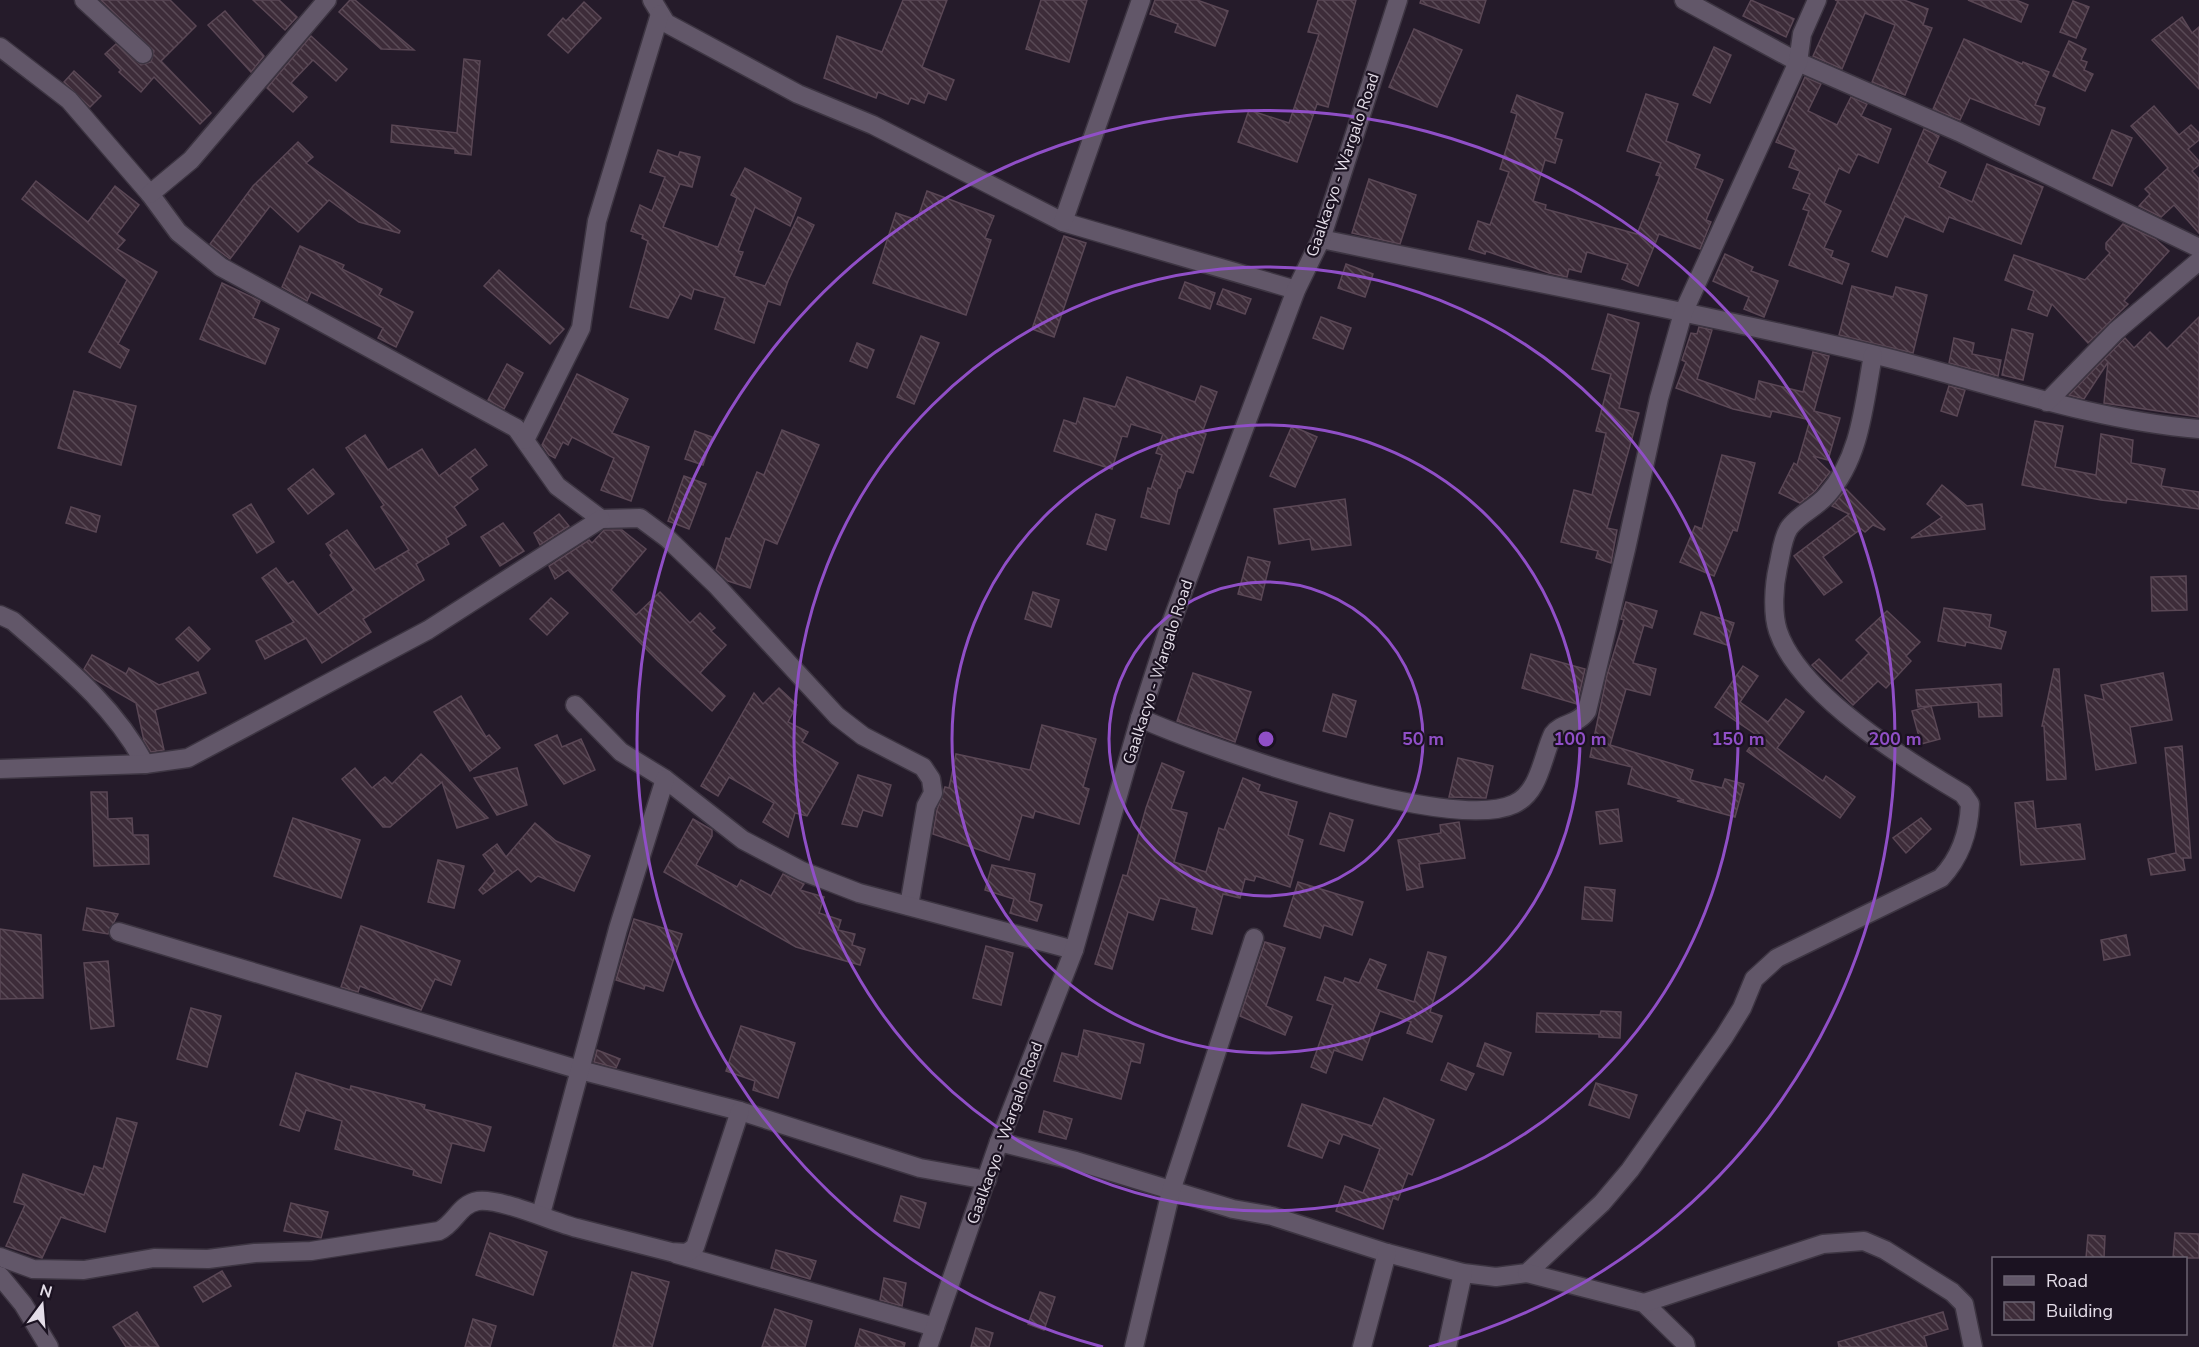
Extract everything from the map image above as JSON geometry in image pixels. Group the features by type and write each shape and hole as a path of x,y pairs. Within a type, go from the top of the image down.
{"street":[{"path":"84,0 143,54"},
{"path":"150,194 191,160 327,0"},
{"path":"1063,222 1141,0"},
{"name":"Gaalkacyo - Wargalo Road","path":"928,1347 999,1142 1074,950 1140,718 1167,634 1296,290 1321,239 1398,0"},
{"path":"1684,0 1798,62 1959,132 2199,248"},
{"path":"1140,718 1193,740 1284,771 1417,803 1496,810 1514,804 1527,796 1553,734 1558,728 1576,723 1587,711 1659,398 1683,313 1798,62 1802,34 1817,0"},
{"path":"525,440 581,328 597,221 656,7"},
{"path":"656,7 666,23 798,94 873,125 1063,222 1296,290"},
{"path":"0,46 69,99 150,194 178,232 221,267 516,428 556,486 601,519"},
{"path":"1321,239 1683,313 1873,355 2103,416 2199,429"},
{"path":"2047,402 2116,331 2199,261"},
{"path":"1527,1273 1602,1203 1630,1170 1724,1037 1760,972 1777,958 1941,878 1952,867 1965,837 1970,804 1963,794 1898,753 1811,683 1785,647 1777,629 1775,582 1783,542 1789,529 1826,496 1847,468 1860,424 1873,355"},
{"path":"0,769 145,764 188,758 428,630 601,519 640,518 667,538 716,585 837,716 863,736 923,767 932,779 933,793 926,806 909,906"},
{"path":"0,615 13,621 80,678 133,741 145,764"},
{"path":"575,705 621,752 665,779 743,840 802,872 859,893 1074,950"},
{"path":"541,1214 618,929 665,779"},
{"path":"119,932 580,1070 740,1111 921,1168 987,1180"},
{"path":"1134,1347 1171,1191 1254,938"},
{"path":"671,1252 687,1253 695,1247 740,1111"},
{"path":"999,1142 1116,1173 1233,1209 1272,1216 1387,1254 1463,1274 1496,1277 1527,1273 1644,1303 1685,1343 1686,1347"},
{"path":"0,1257 33,1269 84,1270 154,1258 208,1259 255,1253 311,1251 424,1235 446,1228 466,1206 480,1201 541,1214 575,1227 935,1327"},
{"path":"1644,1303 1823,1244 1864,1241 1885,1250 1952,1292 1964,1304 1972,1347"},
{"path":"1362,1347 1387,1254"},
{"path":"1447,1347 1463,1274"},
{"path":"0,1276 23,1304 49,1347"}],"building":[{"path":"101,0 170,0 196,26 161,61 211,113 200,124 154,77 141,92 119,72 121,70 105,54 116,44 141,65 151,62 154,51"},
{"path":"253,0 279,0 297,17 285,30"},
{"path":"350,0 355,0 414,50 381,49 339,12"},
{"path":"903,0 947,0 922,67 954,80 946,100 928,93 924,103 911,98 908,104 878,92 876,98 824,78 837,36 882,52"},
{"path":"1041,0 1087,0 1069,62 1026,49"},
{"path":"1155,0 1197,0 1228,11 1215,46 1175,32 1178,24 1150,14"},
{"path":"1318,0 1356,0 1328,107 1317,104 1297,162 1238,142 1249,110 1289,123 1319,34 1308,32"},
{"path":"1421,0 1486,0 1479,23 1420,3"},
{"path":"1751,0 1794,19 1786,37 1743,16"},
{"path":"1835,0 1904,0 1928,9 1923,25 1932,28 1905,95 1872,82 1895,25 1865,13 1842,69 1813,56 1838,1"},
{"path":"1968,0 2016,0 2028,5 2021,22"},
{"path":"2073,1 2089,7 2076,38 2060,32"},
{"path":"584,2 601,18 568,53 548,35 563,18 566,21"},
{"path":"225,11 264,56 251,72 208,25"},
{"path":"2182,17 2192,33 2199,27 2199,89 2152,40"},
{"path":"1414,29 1462,50 1437,107 1389,87"},
{"path":"311,36 347,69 336,81 313,60 291,83 307,97 293,112 267,88"},
{"path":"1964,39 2022,64 2023,62 2049,72 2035,105 2045,108 2039,125 1970,98 1960,120 1933,109"},
{"path":"2069,41 2086,49 2081,60 2087,62 2084,70 2093,74 2085,91 2053,76"},
{"path":"1714,47 1731,55 1710,103 1693,95"},
{"path":"464,59 480,61 471,155 455,153 455,149 391,142 392,125 457,133"},
{"path":"74,71 101,96 90,107 64,82"},
{"path":"1805,77 1821,84 1808,111 1837,125 1851,97 1867,104 1861,116 1891,129 1878,163 1858,154 1849,173 1839,168 1824,203 1841,211 1824,248 1833,251 1831,257 1849,264 1842,284 1789,265 1809,211 1803,209 1810,194 1793,188 1800,171 1789,167 1796,150 1776,142"},
{"path":"1646,94 1678,104 1666,141 1700,155 1695,168 1723,180 1706,220 1711,222 1700,249 1659,234 1638,286 1622,279 1628,264 1587,252 1581,272 1569,269 1567,277 1486,251 1485,254 1469,249 1478,221 1490,225 1509,172 1500,169 1517,114 1511,112 1517,95 1563,113 1555,138 1562,140 1555,163 1545,160 1533,201 1546,205 1545,209 1637,234 1660,176 1656,175 1661,163 1627,151"},
{"path":"2154,106 2179,135 2191,125 2199,133 2199,140 2188,149 2199,161 2199,165 2192,171 2199,179 2199,233 2174,205 2161,217 2139,206 2150,194 2145,189 2168,168 2131,126"},
{"path":"1924,129 1939,136 1927,163 1946,172 1939,187 1972,202 1987,164 2043,187 2021,244 1949,217 1943,232 1905,216 1887,257 1872,251"},
{"path":"2112,130 2132,138 2112,186 2093,178"},
{"path":"298,142 313,157 306,163 400,231 399,233 359,222 329,200 298,232 270,206 230,259 210,244 253,186"},
{"path":"658,150 678,157 680,152 700,157 692,187 680,184 663,227 714,246 718,247 737,198 731,195 745,168 801,198 790,226 755,207 738,251 743,252 734,276 765,286 798,217 814,225 788,281 780,305 768,301 754,343 715,329 725,298 694,289 691,299 680,294 668,318 630,307 648,241 642,238 643,235 631,231 640,205 652,211 665,177 650,172"},
{"path":"1369,179 1416,195 1400,244 1352,233"},
{"path":"36,181 88,222 115,186 139,205 117,234 125,240 117,249 157,272 118,344 129,350 120,368 89,352 127,280 22,199"},
{"path":"927,191 994,216 985,238 991,240 966,315 873,283 896,213 917,220"},
{"path":"2123,224 2155,239 2169,251 2124,301 2128,304 2088,343 2052,304 2047,316 2028,309 2034,291 2005,280 2014,255 2085,280 2110,253 2106,249 2106,243"},
{"path":"1064,236 1086,243 1054,337 1032,329"},
{"path":"300,246 344,265 342,269 382,289 379,295 413,312 396,347 378,338 383,328 311,292 307,301 282,287"},
{"path":"1725,254 1753,267 1751,271 1778,281 1764,317 1744,309 1749,297 1713,281"},
{"path":"1346,264 1373,274 1365,297 1338,288"},
{"path":"499,270 564,329 550,344 484,286"},
{"path":"1185,282 1215,293 1210,309 1179,298"},
{"path":"222,283 260,301 253,318 279,329 265,364 200,339"},
{"path":"1852,286 1893,297 1896,287 1927,295 1913,353 1839,335"},
{"path":"1223,289 1251,299 1245,314 1217,304"},
{"path":"1608,314 1639,323 1619,408 1639,413 1607,528 1617,530 1611,563 1596,558 1598,551 1561,542 1574,490 1592,495 1606,433 1596,431 1611,374 1592,369"},
{"path":"1321,317 1351,328 1343,349 1313,338"},
{"path":"2199,317 2199,417 2104,403 2108,362 2084,399 2069,395 2125,338 2134,348 2150,332 2167,349"},
{"path":"1699,327 1712,330 1697,379 1755,400 1759,381 1803,392 1813,352 1829,356 1814,411 1840,418 1828,460 1813,456 1830,472 1815,491 1800,503 1779,493 1794,463 1797,465 1810,420 1772,411 1770,417 1733,409 1676,388 1686,362 1682,360 1691,333 1697,334"},
{"path":"2012,329 2033,334 2023,380 2002,375"},
{"path":"921,336 939,343 914,404 897,397"},
{"path":"1954,338 1974,343 1972,354 2001,360 1998,376 1949,363"},
{"path":"857,343 874,350 867,368 850,361"},
{"path":"507,364 523,373 504,409 488,400"},
{"path":"577,374 628,399 612,433 649,447 631,501 601,490 614,458 572,437 568,445 563,442 555,458 549,455 542,445"},
{"path":"1127,377 1195,402 1201,386 1217,392 1202,433 1206,434 1193,473 1186,471 1180,488 1178,488 1169,524 1141,517 1148,488 1151,489 1162,455 1156,453 1163,434 1131,424 1127,437 1122,436 1112,469 1054,451 1064,420 1076,424 1084,398 1115,407"},
{"path":"1949,386 1965,390 1957,416 1941,411"},
{"path":"74,391 136,406 121,465 58,448"},
{"path":"2035,421 2063,426 2055,467 2096,475 2101,434 2133,440 2131,463 2165,469 2161,486 2199,492 2199,509 2127,499 2126,503 2101,500 2022,485"},
{"path":"1292,426 1317,437 1295,487 1270,476"},
{"path":"782,430 819,445 777,544 765,539 750,588 728,581 716,570 726,538 730,539 757,472 764,475"},
{"path":"695,431 712,437 703,465 685,459"},
{"path":"365,435 388,470 422,449 439,476 475,449 487,465 470,478 478,489 454,507 466,525 446,538 449,544 416,564 424,580 363,619 371,632 322,663 306,638 265,659 256,641 294,622 262,578 276,568 288,584 293,581 318,615 354,590 330,555 332,553 326,544 347,530 375,570 409,550 381,507 384,505 346,448"},
{"path":"1722,455 1755,463 1737,531 1733,530 1714,576 1680,562 1695,526 1702,529"},
{"path":"313,469 334,494 308,514 288,489"},
{"path":"684,476 706,484 689,529 668,521"},
{"path":"1942,485 1967,506 1982,504 1985,529 1911,538 1942,517 1927,504"},
{"path":"1846,489 1885,529 1873,525 1865,532 1861,529 1823,557 1842,582 1824,595 1794,556 1849,514 1832,506"},
{"path":"1345,499 1351,545 1312,550 1310,539 1279,544 1274,509"},
{"path":"251,504 274,542 257,553 233,515"},
{"path":"71,507 100,516 96,532 66,523"},
{"path":"559,514 569,526 540,545 534,533"},
{"path":"1096,514 1115,520 1106,550 1087,544"},
{"path":"503,523 524,551 500,566 481,537"},
{"path":"604,530 622,530 646,549 611,590 636,615 660,592 690,623 700,613 715,628 711,631 726,645 700,673 725,696 712,711 658,661 568,570 555,579 549,566 589,540 592,543"},
{"path":"1248,557 1270,562 1261,600 1238,594"},
{"path":"2186,576 2187,610 2152,611 2151,577"},
{"path":"1033,592 1059,600 1051,627 1025,619"},
{"path":"551,598 568,613 547,635 530,619"},
{"path":"1626,602 1657,611 1652,628 1644,625 1633,663 1656,669 1650,695 1626,689 1610,745 1693,770 1690,780 1722,788 1725,779 1744,784 1735,817 1677,801 1684,800 1628,784 1632,767 1590,757 1607,675 1624,620 1621,619"},
{"path":"1944,608 1991,615 1989,627 2006,632 2001,649 1966,642 1965,646 1938,641"},
{"path":"1887,611 1920,642 1906,656 1911,661 1886,688 1878,681 1853,705 1812,665 1819,659 1841,681 1869,653 1856,640"},
{"path":"1701,612 1734,623 1727,645 1694,634"},
{"path":"189,627 210,649 198,661 176,639"},
{"path":"1531,654 1585,669 1577,704 1522,688"},
{"path":"92,655 126,674 129,668 159,685 198,672 206,693 155,710 164,750 151,752 144,741 136,703 94,679 84,669"},
{"path":"1743,666 1758,676 1740,702 1768,722 1786,699 1804,712 1777,748 1823,781 1826,776 1855,797 1840,818 1747,751 1758,736 1715,707"},
{"path":"2054,669 2059,669 2066,779 2047,780 2044,726 2042,726"},
{"path":"1193,673 1251,692 1235,742 1177,721"},
{"path":"2163,673 2172,720 2130,727 2136,763 2096,770 2085,695 2104,700 2101,685"},
{"path":"2001,684 2002,716 1979,717 1978,702 1918,707 1916,690"},
{"path":"779,688 797,705 788,722 808,732 802,742 838,763 807,816 795,813 788,837 763,822 774,803 729,777 718,796 701,786 754,693 763,704"},
{"path":"1333,694 1356,701 1346,737 1323,731"},
{"path":"461,696 486,737 489,735 500,748 470,771 434,712"},
{"path":"1931,706 1940,739 1921,744 1912,711"},
{"path":"1042,725 1096,739 1083,787 1089,789 1079,824 1035,811 1033,818 1022,815 1009,860 933,834 937,810 945,787 949,788 956,754 1030,770"},
{"path":"557,735 562,747 581,739 595,770 564,784 535,745"},
{"path":"2182,746 2191,858 2183,858 2185,870 2151,875 2148,859 2176,853 2165,748"},
{"path":"421,754 488,818 457,828 442,782 390,827 383,827 342,779 355,768 372,788 385,777 392,784"},
{"path":"1458,758 1493,766 1486,798 1449,797"},
{"path":"1162,763 1184,772 1171,809 1187,813 1174,862 1206,872 1219,828 1224,830 1243,778 1260,785 1258,791 1297,802 1288,835 1303,840 1290,887 1256,876 1254,881 1245,879 1240,898 1223,894 1212,934 1192,929 1197,908 1160,898 1153,920 1128,912 1112,969 1095,964 1123,875 1127,876 1146,808"},
{"path":"517,768 527,805 497,815 474,778"},
{"path":"858,775 891,785 882,816 863,810 857,827 842,824"},
{"path":"91,792 107,792 108,819 132,818 133,835 148,835 149,864 94,866"},
{"path":"2033,801 2036,829 2080,824 2085,859 2021,865 2015,803"},
{"path":"1618,809 1622,841 1600,844 1596,812"},
{"path":"1330,813 1353,820 1344,851 1320,844"},
{"path":"293,818 360,840 341,898 274,876"},
{"path":"1921,818 1931,829 1906,853 1893,838"},
{"path":"693,819 712,830 712,836 696,865 737,887 741,880 771,896 783,874 804,884 800,890 824,897 819,913 841,920 838,930 855,934 852,945 865,949 860,965 796,947 664,872"},
{"path":"1459,822 1465,858 1419,864 1423,887 1407,890 1398,840 1441,833 1440,825"},
{"path":"535,823 556,841 590,856 574,891 538,876 531,882 518,869 483,894 479,890 495,871 483,855 497,844 506,857"},
{"path":"438,860 464,866 454,908 428,902"},
{"path":"992,865 1035,874 1029,901 1042,905 1037,921 1010,913 1014,899 985,890"},
{"path":"1298,882 1363,902 1352,935 1324,925 1320,938 1284,926"},
{"path":"1585,887 1615,890 1612,921 1582,919"},
{"path":"87,908 118,914 108,934 83,930"},
{"path":"634,919 682,934 663,991 645,985 644,989 616,980"},
{"path":"361,926 460,961 451,985 435,979 421,1010 360,986 358,992 341,987"},
{"path":"0,929 41,935 43,998 0,999"},
{"path":"2126,935 2130,955 2104,960 2101,940"},
{"path":"1265,942 1285,948 1266,1006 1292,1017 1285,1035 1240,1016"},
{"path":"986,946 1013,953 1001,1005 973,998"},
{"path":"1428,952 1446,957 1430,1012 1442,1016 1432,1042 1407,1033 1411,1022 1380,1011 1362,1060 1334,1050 1326,1073 1311,1067 1333,1005 1317,1000 1325,977 1343,983 1345,978 1359,983 1370,959 1386,965 1376,989 1414,1002"},
{"path":"108,961 114,1026 91,1029 84,963"},
{"path":"191,1008 221,1016 207,1067 177,1059"},
{"path":"1601,1011 1621,1012 1620,1038 1599,1037 1599,1034 1536,1032 1537,1013 1600,1015"},
{"path":"741,1026 795,1043 778,1098 753,1090 755,1081 726,1071"},
{"path":"1084,1030 1144,1044 1140,1063 1131,1061 1121,1099 1054,1081 1062,1053 1078,1057"},
{"path":"1485,1043 1511,1053 1503,1075 1477,1066"},
{"path":"597,1050 620,1059 616,1068 594,1062"},
{"path":"1448,1063 1474,1074 1466,1090 1441,1080"},
{"path":"296,1073 350,1090 351,1086 425,1105 424,1109 491,1127 484,1151 452,1143 441,1183 413,1175 414,1170 335,1149 342,1121 306,1110 299,1131 280,1125"},
{"path":"1596,1083 1637,1095 1629,1118 1589,1105"},
{"path":"1384,1098 1434,1120 1412,1175 1408,1173 1398,1200 1393,1198 1383,1229 1336,1211 1345,1186 1363,1193 1380,1149 1343,1134 1339,1144 1329,1140 1322,1158 1288,1146 1302,1104 1372,1126"},
{"path":"1044,1111 1072,1119 1066,1139 1039,1132"},
{"path":"117,1118 137,1123 105,1232 61,1217 42,1258 6,1246 25,1205 14,1202 23,1174 84,1195 94,1166 103,1169"},
{"path":"901,1196 926,1203 919,1228 894,1221"},
{"path":"291,1203 328,1212 321,1238 284,1231"},
{"path":"490,1233 547,1252 533,1295 476,1275"},
{"path":"2175,1233 2199,1234 2199,1258 2173,1257"},
{"path":"2088,1235 2105,1236 2104,1257 2086,1257"},
{"path":"776,1250 816,1261 810,1279 771,1268"},
{"path":"222,1271 231,1286 203,1302 194,1287"},
{"path":"632,1272 669,1282 652,1347 613,1347"},
{"path":"884,1278 906,1283 902,1306 880,1300"},
{"path":"1040,1292 1055,1297 1044,1330 1028,1324"},
{"path":"775,1309 812,1321 805,1347 762,1347"},
{"path":"137,1312 159,1347 126,1347 113,1327"},
{"path":"1943,1312 1948,1329 1924,1336 1927,1347 1839,1347 1838,1342"},
{"path":"473,1319 496,1326 490,1347 465,1347"},
{"path":"976,1328 993,1333 989,1347 971,1347"},
{"path":"860,1329 905,1343 904,1347 855,1347"}]}
